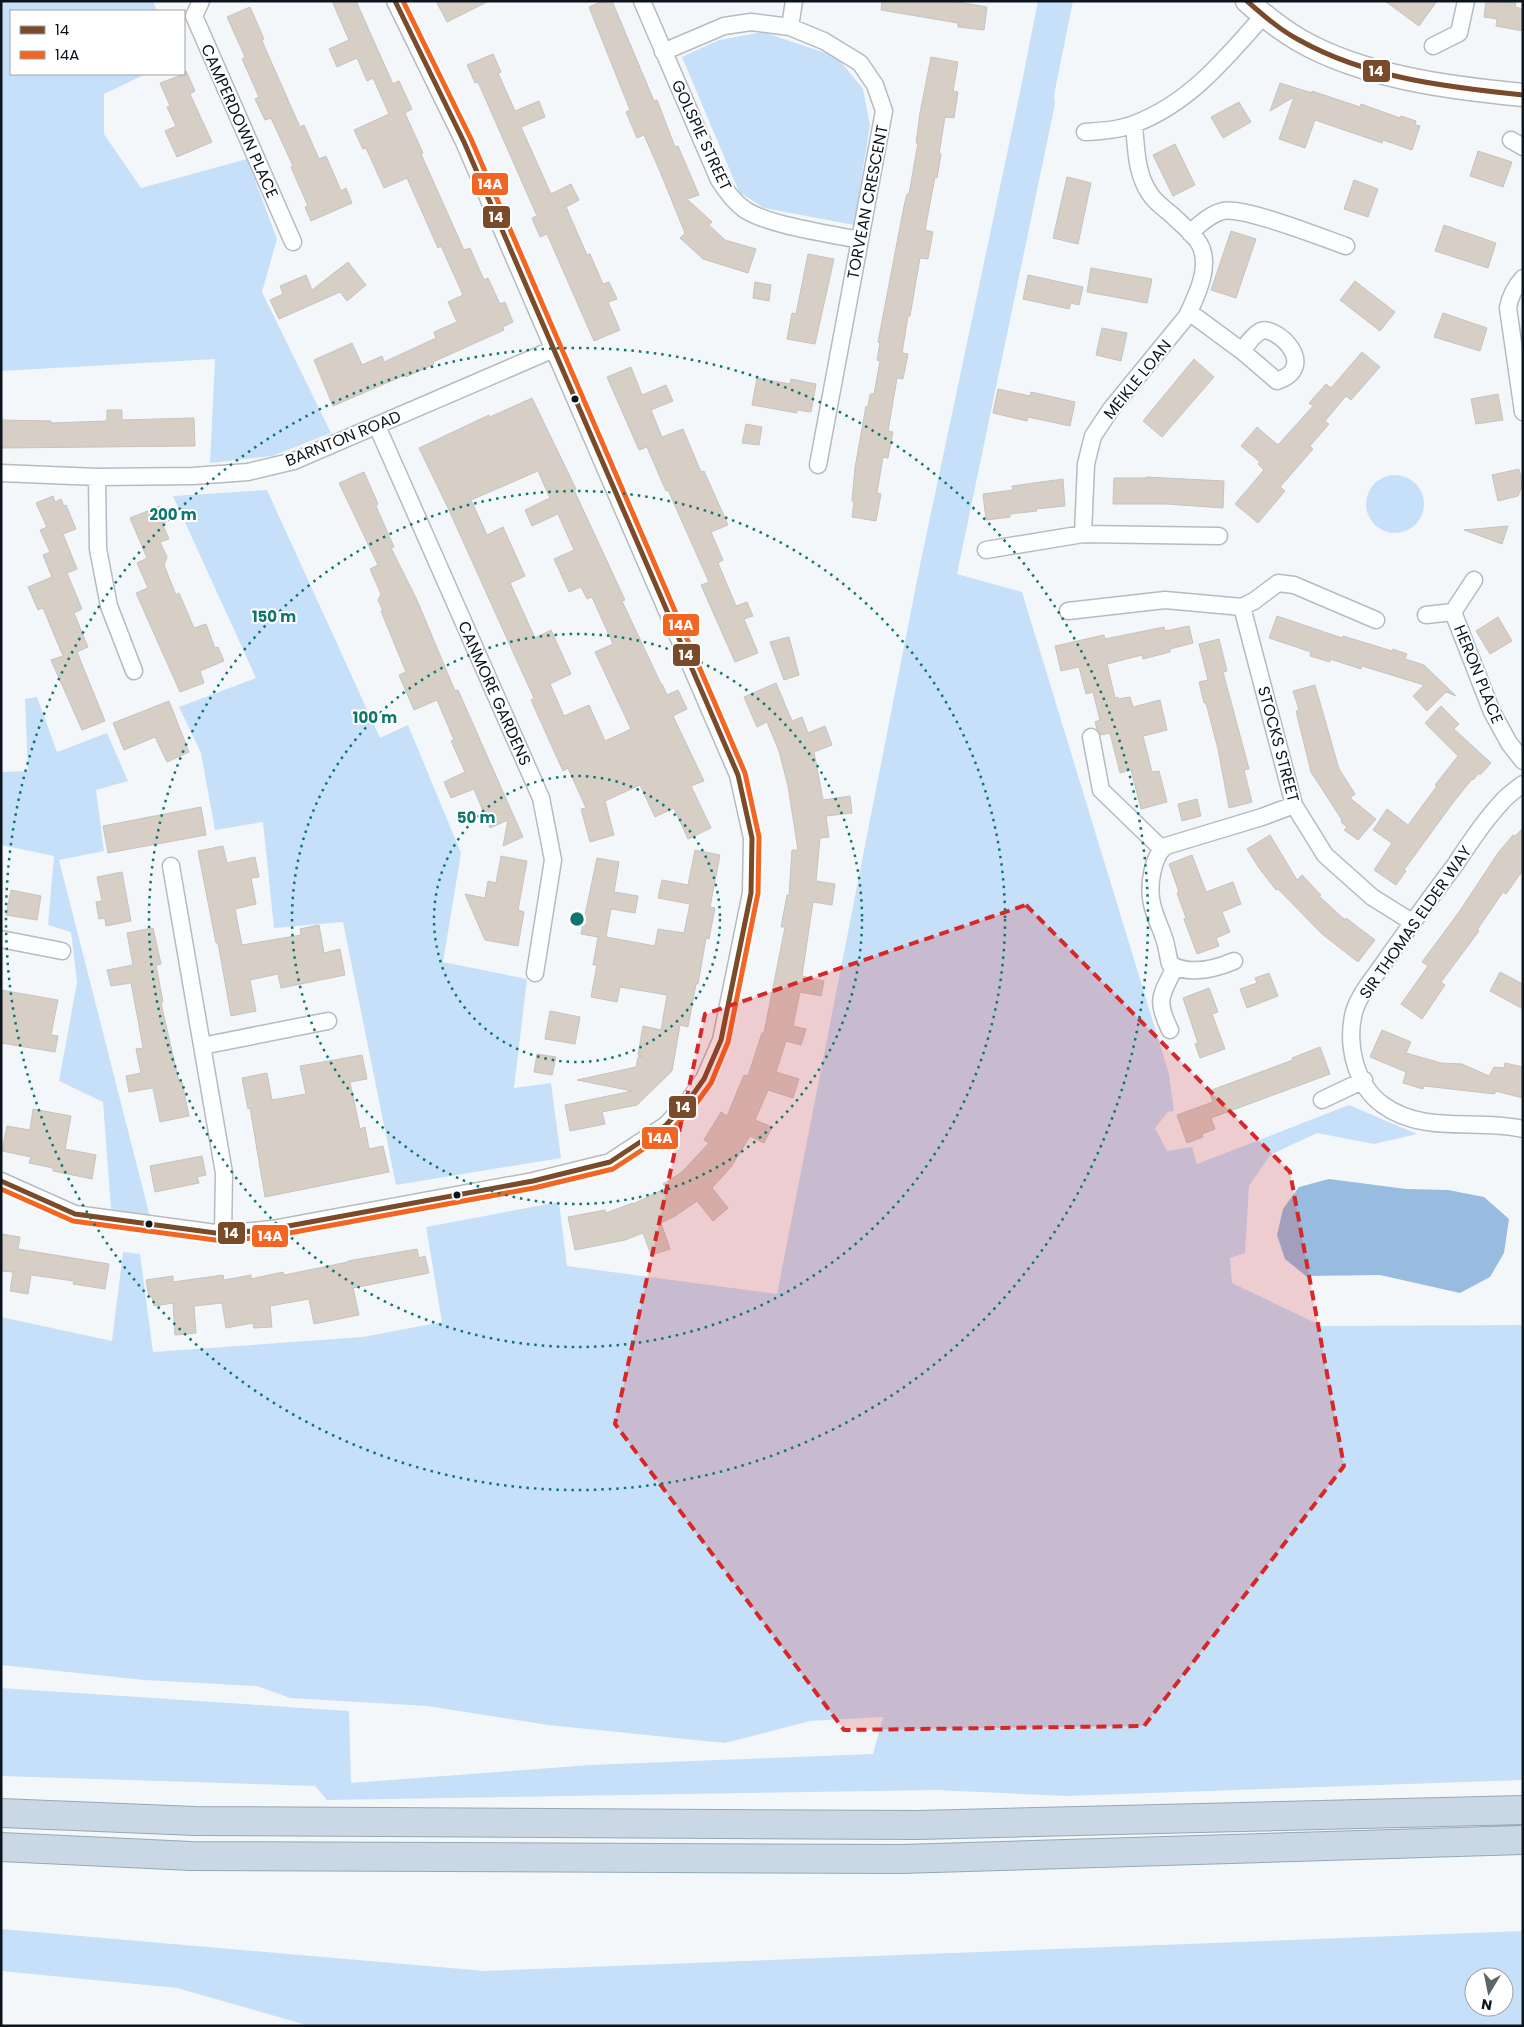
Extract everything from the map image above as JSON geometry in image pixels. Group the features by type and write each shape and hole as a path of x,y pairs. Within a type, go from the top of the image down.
{"highway":[{"path":"1,1813 195,1821 917,1825 1523,1810"},
{"path":"1,1848 191,1856 901,1859 1523,1840"}],"street":[{"name":"CAMPERDOWN PLACE","path":"201,1 194,16 293,242"},
{"path":"1,1182 75,1214 223,1234 272,1229 525,1183 610,1162 666,1125 689,1100 704,1079 721,1040 751,894 752,838 738,775 464,142 395,1"},
{"name":"GOLSPIE STREET","path":"642,1 719,180 732,198 745,210 766,220 860,240"},
{"path":"790,27 794,1"},
{"path":"1433,46 1459,33 1466,1"},
{"path":"1085,132 1109,130 1134,124 1162,110 1197,87 1217,69 1255,8 1298,39 1322,52 1356,65 1424,81 1523,95"},
{"name":"TORVEAN CRESCENT","path":"663,52 724,26 751,22 790,27 824,41 860,64 875,85 884,111 818,465"},
{"name":"MEIKLE LOAN","path":"1083,534 1086,464 1094,436 1111,409 1189,312 1204,270 1204,256 1199,244 1150,195 1138,164 1134,124"},
{"path":"1190,233 1211,216 1222,211 1232,210 1310,232 1346,246"},
{"path":"1523,278 1515,286 1510,296 1508,308 1523,412"},
{"path":"1189,312 1242,351"},
{"name":"BARNTON ROAD","path":"1,474 97,477 193,476 248,472 294,460 554,349"},
{"name":"CANMORE GARDENS","path":"377,426 541,798 553,860 535,973"},
{"path":"97,477 98,549 103,578 109,606 134,671"},
{"path":"986,550 1083,534 1219,536"},
{"path":"1426,615 1453,612 1474,580"},
{"path":"1068,611 1165,600 1242,607 1254,601 1278,583 1286,583 1376,620"},
{"name":"STOCKS STREET","path":"1242,607 1294,805 1331,860 1372,897 1412,922"},
{"name":"HERON PLACE","path":"1453,612 1492,712 1509,743 1523,761"},
{"path":"1091,737 1099,787 1162,849"},
{"name":"SIR THOMAS ELDER WAY","path":"1523,784 1500,803 1412,922 1360,999 1355,1010 1351,1040 1353,1059 1364,1080 1381,1103 1410,1119 1442,1125 1487,1124 1523,1129"},
{"path":"1234,961 1219,968 1210,969 1183,969 1170,964 1165,940 1151,901 1152,879 1156,858 1162,849 1178,842 1262,818 1294,805"},
{"path":"171,866 224,1172 223,1234"},
{"path":"1,939 62,951"},
{"path":"1170,1030 1161,1012 1160,1000 1176,967"},
{"path":"202,1046 328,1021"},
{"path":"1322,1100 1364,1080"}],"highlighted area":[{"path":"1026,905 1290,1172 1344,1466 1144,1726 844,1730 615,1424 705,1014"}],"shaded area":[{"path":"1,1 153,1 157,10 10,10 10,75 144,75 104,94 104,134 141,188 247,159 277,239 262,292 331,433 272,456 210,463 215,359 1,371"},
{"path":"1038,1 1073,1 1054,95 1055,104 957,574 1022,592 1169,1074 1174,1111 1168,1112 1155,1128 1167,1151 1192,1147 1197,1164 1349,1105 1417,1134 1374,1144 1317,1133 1270,1155 1249,1186 1245,1253 1230,1258 1232,1283 1322,1326 1523,1325 1523,1780 1066,1796 937,1790 327,1800 315,1786 1,1776 1,1688 349,1711 351,1783 590,1765 873,1754 883,1717 810,1721 725,1743 548,1725 427,1706 290,1698 257,1686 144,1680 1,1665 1,1317 112,1341 123,1252 140,1254 153,1352 363,1337 442,1322 426,1227 559,1202 567,1266 777,1294 920,565"},
{"path":"763,32 837,57 863,89 870,125 854,225 764,208 739,192 682,57 719,40"},
{"path":"1389,475 1401,475 1416,483 1424,498 1424,510 1416,525 1401,533 1389,533 1374,525 1366,510 1366,498 1374,483"},
{"path":"267,490 380,738 408,725 461,853 443,962 527,979 514,1088 551,1083 561,1158 396,1185 343,922 274,928 263,822 215,830 201,753 179,707 256,678 173,496"},
{"path":"37,697 57,752 107,733 128,781 96,790 104,851 59,860 150,1217 111,1209 103,1102 59,1081 77,982 71,932 48,925 54,856 1,845 1,772 28,771 25,699"},
{"path":"1329,1179 1406,1189 1448,1190 1484,1197 1509,1219 1504,1253 1490,1277 1460,1293 1380,1275 1306,1276 1285,1259 1277,1235 1283,1209 1299,1187"},
{"path":"1,1929 485,1971 1523,1931 1523,2026 310,2026 177,1988 1,1971"}],"building":[{"path":"332,1 356,1 393,84 399,81 412,109 405,113 423,153 421,154 464,250 470,248 484,280 488,278 500,304 505,302 513,322 503,327 504,330 433,362 434,364 333,406 314,360 352,343 362,365 382,356 384,362 436,338 434,332 457,322 448,302 463,295 441,246 438,248 407,178 384,188 366,148 363,149 354,130 389,114 373,78 367,81 357,58 337,67 329,49 349,40"},
{"path":"436,1 489,1 447,22"},
{"path":"603,1 612,1 654,101 657,100 675,147 678,146 699,195 687,199 712,222 709,225 725,240 756,249 748,273 703,259 680,238 685,233 644,135 637,138 626,112 630,110 589,7"},
{"path":"882,1 953,1 987,7 984,30 958,27 958,23 881,10"},
{"path":"1385,1 1437,1 1419,26"},
{"path":"1486,1 1516,3 1515,7 1523,9 1523,31 1496,26 1497,19 1484,17"},
{"path":"250,7 264,39 262,41 300,127 304,125 319,159 326,156 341,191 346,188 352,203 311,221 305,207 308,206 291,167 293,166 271,118 265,120 255,99 259,97 242,59 245,57 227,17"},
{"path":"493,54 501,72 498,73 515,111 539,101 545,117 521,127 551,194 571,184 579,200 566,207 587,255 590,254 603,284 609,282 617,299 608,302 620,330 594,341 547,234 540,237 532,218 537,216 478,82 475,83 467,65"},
{"path":"931,57 958,62 953,91 958,92 954,118 945,117 937,178 935,177 925,230 933,232 928,259 920,258 910,316 908,316 902,353 908,354 903,379 897,378 888,431 893,432 888,458 883,457 877,493 881,494 876,521 852,517 855,468 866,406 868,407 870,394 874,394 880,361 877,360 880,343 878,342 904,206 907,194 909,194 918,143 916,143 920,113"},
{"path":"186,71 195,91 190,94 212,142 177,157 165,131 176,126 167,107 170,106 160,83 185,75"},
{"path":"1280,83 1312,93 1312,91 1360,107 1361,104 1400,118 1401,116 1416,121 1415,125 1420,126 1412,150 1383,140 1382,143 1315,120 1305,148 1279,139 1294,97 1270,111"},
{"path":"1239,102 1251,122 1223,138 1211,117"},
{"path":"1175,144 1195,185 1173,196 1153,155"},
{"path":"1478,151 1512,162 1503,187 1470,176"},
{"path":"1067,177 1091,183 1078,244 1053,238"},
{"path":"1354,180 1378,189 1368,217 1344,209"},
{"path":"1444,225 1496,243 1488,268 1435,251"},
{"path":"1231,231 1256,239 1236,298 1211,290"},
{"path":"808,254 834,259 815,344 787,339 792,313 796,314"},
{"path":"348,262 366,285 347,301 340,292 279,319 270,300 283,294 280,286 306,275 312,290"},
{"path":"1091,268 1152,279 1147,303 1087,292"},
{"path":"1028,275 1083,287 1079,305 1071,303 1069,309 1023,299"},
{"path":"1355,281 1395,312 1380,331 1340,300"},
{"path":"755,282 771,285 769,301 753,298"},
{"path":"1443,313 1487,328 1480,351 1434,337"},
{"path":"1102,328 1127,333 1121,361 1096,355"},
{"path":"1362,352 1380,367 1351,400 1346,396 1325,421 1329,424 1310,446 1313,449 1280,487 1285,491 1258,523 1235,504 1264,470 1258,464 1260,462 1241,446 1257,427 1278,445 1313,406 1309,403 1326,384 1331,388"},
{"path":"1194,359 1214,377 1162,437 1143,421"},
{"path":"631,367 642,395 666,385 673,401 651,410 662,437 683,429 701,472 704,471 728,525 711,532 723,560 718,563 736,606 747,602 753,616 744,619 758,653 735,662 701,585 709,582 668,490 666,491 647,447 639,450 607,377"},
{"path":"757,378 790,384 791,379 816,384 811,412 797,410 797,413 752,405"},
{"path":"998,389 1030,396 1031,392 1075,402 1070,426 1028,417 1027,421 993,413"},
{"path":"1498,394 1503,420 1476,424 1471,399"},
{"path":"532,398 576,489 574,490 625,600 622,601 661,684 667,695 678,690 687,709 673,716 704,781 691,786 711,828 688,839 674,808 655,817 640,785 605,801 614,835 590,842 581,809 586,808 568,768 563,771 531,700 534,698 419,448 489,415 490,417","holes":["538,471 550,498 525,510 532,526 558,514 574,550 554,559 569,592 581,587 587,599 592,597 613,644 595,652 631,729 605,741 589,705 564,716 550,684 571,674 551,630 535,638 510,583 525,576 503,527 487,535 471,500"]},
{"path":"107,410 122,410 122,420 194,418 195,446 2,448 2,420 51,421 51,423 107,421"},
{"path":"746,424 762,427 759,445 742,443"},
{"path":"1519,469 1523,484 1518,496 1498,501 1492,475"},
{"path":"364,472 394,547 391,548 417,600 455,691 458,690 523,837 503,846 508,820 490,828 474,789 451,798 444,782 465,772 451,741 454,740 437,700 414,710 399,675 406,672 381,611 383,611 378,600 381,594 370,569 378,565 339,483"},
{"path":"1146,477 1224,481 1223,508 1167,504 1113,504 1114,478"},
{"path":"1063,479 1065,506 1036,509 1037,511 1010,514 1010,517 986,520 983,494 1013,490 1012,486"},
{"path":"53,496 55,502 61,499 64,506 66,505 76,529 63,534 77,569 67,573 82,609 74,613 88,647 77,652 105,721 82,730 51,660 63,656 43,608 38,610 28,587 52,577 43,555 50,552 40,530 47,527 36,503"},
{"path":"160,506 166,522 162,523 169,539 160,542 167,557 164,565 176,595 179,593 194,628 206,624 215,648 218,647 224,661 200,671 204,683 180,692 136,593 148,588 137,563 147,558 130,518"},
{"path":"1508,526 1502,544 1464,530"},
{"path":"1277,616 1342,638 1343,636 1407,654 1405,659 1424,665 1456,696 1446,692 1427,711 1413,696 1424,685 1362,666 1361,669 1330,659 1330,662 1310,656 1311,652 1269,638"},
{"path":"1498,617 1512,641 1490,654 1476,631"},
{"path":"1189,626 1193,643 1170,649 1170,652 1143,659 1142,655 1107,664 1115,698 1130,697 1133,707 1160,700 1167,730 1143,736 1152,772 1159,771 1167,802 1141,809 1131,770 1120,773 1110,733 1101,735 1097,729 1095,722 1100,720 1093,692 1086,694 1079,667 1061,671 1055,646 1104,635 1105,639 1164,627 1165,631"},
{"path":"789,637 799,675 784,680 770,642"},
{"path":"1219,639 1227,671 1223,672 1249,769 1244,770 1252,802 1229,808 1218,749 1199,682 1208,680 1199,644"},
{"path":"776,683 792,721 802,717 808,733 825,726 832,745 814,752 823,800 850,796 852,813 826,816 829,837 820,838 816,881 835,884 832,905 813,902 802,976 824,981 821,996 800,992 793,1026 806,1029 801,1045 786,1041 776,1072 799,1079 793,1098 768,1090 755,1120 772,1127 764,1143 750,1136 731,1167 712,1188 728,1208 713,1221 697,1201 661,1223 670,1249 651,1255 643,1233 625,1240 575,1250 568,1217 605,1210 606,1213 633,1204 666,1188 663,1184 682,1172 709,1143 704,1140 721,1112 727,1116 744,1075 748,1076 762,1033 764,1033 785,927 781,927 787,895 789,896 792,850 798,850 788,786 779,751 767,722 757,727 744,697"},
{"path":"1315,685 1339,769 1355,794 1350,798 1376,819 1358,840 1344,830 1347,827 1341,822 1342,820 1311,772 1296,711 1299,710 1293,691"},
{"path":"169,701 189,752 167,762 155,737 124,750 113,723"},
{"path":"1441,706 1459,724 1454,729 1491,763 1480,775 1479,773 1472,779 1452,804 1404,870 1406,871 1396,885 1374,870 1392,843 1373,830 1387,809 1408,825 1437,786 1435,785 1458,756 1425,723"},
{"path":"1197,799 1201,816 1182,821 1178,804"},
{"path":"201,807 206,835 108,853 103,826"},
{"path":"1523,828 1523,870 1506,894 1503,892 1477,930 1479,931 1441,982 1445,985 1422,1019 1401,1004 1428,966 1422,962 1459,912 1498,853 1513,835 1515,836"},
{"path":"1270,835 1297,880 1302,875 1321,895 1319,896 1345,920 1346,918 1375,940 1358,962 1322,934 1278,889 1276,890 1259,868 1247,849"},
{"path":"223,846 227,863 255,857 259,877 251,878 256,904 235,909 242,945 301,935 300,929 319,925 324,953 340,949 345,975 281,988 278,974 250,980 256,1011 231,1016 218,943 216,943 198,851"},
{"path":"695,850 720,855 710,907 715,908 709,939 706,938 688,1027 680,1025 672,1071 637,1105 602,1112 605,1124 570,1131 565,1105 632,1091 577,1080 636,1067 638,1057 643,1056 638,1055 643,1026 661,1030 667,995 620,987 617,1002 591,997 597,965 593,965 598,937 581,934 597,858 619,862 614,892 638,896 635,913 611,909 606,937 655,946 658,929 684,933 690,904 658,898 662,880 688,885"},
{"path":"1192,855 1206,892 1233,882 1241,904 1222,912 1230,932 1216,938 1219,946 1197,954 1184,919 1186,918 1177,893 1179,892 1169,864"},
{"path":"501,856 527,861 518,910 524,912 518,946 485,940 465,894 485,898 488,881 496,883"},
{"path":"122,872 131,921 106,926 105,918 99,919 96,902 102,901 97,877"},
{"path":"11,890 41,896 37,920 6,915"},
{"path":"153,928 161,964 156,965 163,1002 161,1003 179,1082 182,1082 189,1116 160,1122 153,1088 129,1092 126,1076 141,1073 136,1049 143,1048 138,1020 131,983 111,986 107,970 133,965 127,933"},
{"path":"1500,972 1523,984 1523,1009 1490,991"},
{"path":"1269,973 1278,996 1247,1008 1240,989 1257,983 1255,978"},
{"path":"1209,988 1218,1012 1212,1014 1225,1049 1200,1058 1195,1044 1198,1043 1183,998"},
{"path":"1,990 58,1000 51,1035 58,1036 55,1052 1,1043"},
{"path":"550,1011 580,1017 575,1044 545,1039"},
{"path":"1382,1030 1411,1042 1406,1053 1441,1063 1462,1064 1489,1076 1494,1067 1504,1068 1505,1063 1523,1067 1523,1098 1495,1091 1495,1094 1424,1086 1423,1089 1403,1083 1406,1072 1370,1057"},
{"path":"1320,1047 1330,1074 1211,1118 1215,1129 1202,1134 1203,1137 1187,1143 1177,1115 1213,1102 1209,1091 1293,1060 1292,1058"},
{"path":"537,1054 556,1057 552,1075 534,1072"},
{"path":"362,1055 367,1079 350,1082 360,1129 365,1127 369,1149 383,1146 389,1172 265,1197 250,1108 248,1109 242,1078 267,1073 272,1100 306,1094 300,1066"},
{"path":"33,1109 71,1116 65,1149 96,1155 92,1179 53,1171 53,1168 29,1163 31,1157 2,1151 7,1126 30,1130"},
{"path":"202,1156 206,1175 197,1177 199,1183 155,1192 150,1166"},
{"path":"1,1234 20,1237 18,1249 109,1264 105,1289 73,1284 74,1281 31,1275 28,1294 10,1291 13,1272 1,1271"},
{"path":"417,1249 419,1258 425,1256 429,1273 353,1288 359,1315 314,1324 309,1299 270,1306 272,1327 254,1328 253,1323 226,1328 222,1303 194,1306 196,1333 175,1335 173,1303 154,1306 152,1297 149,1297 146,1280 173,1276 173,1282 223,1275 224,1280 251,1275 251,1279 283,1272 284,1275"}],"transit line":[{"name":"14","path":"1,1181 75,1214 223,1234 272,1229 533,1181 610,1162 666,1125 689,1100 704,1079 721,1040 751,893 752,838 738,775 464,142 395,1"},
{"name":"14A","path":"1,1189 73,1221 223,1241 273,1236 534,1188 613,1169 671,1131 695,1105 711,1083 728,1042 758,893 759,837 745,773 471,139 403,1"},
{"name":"14","path":"1247,1 1292,36 1352,64 1408,79 1523,95"}]}
